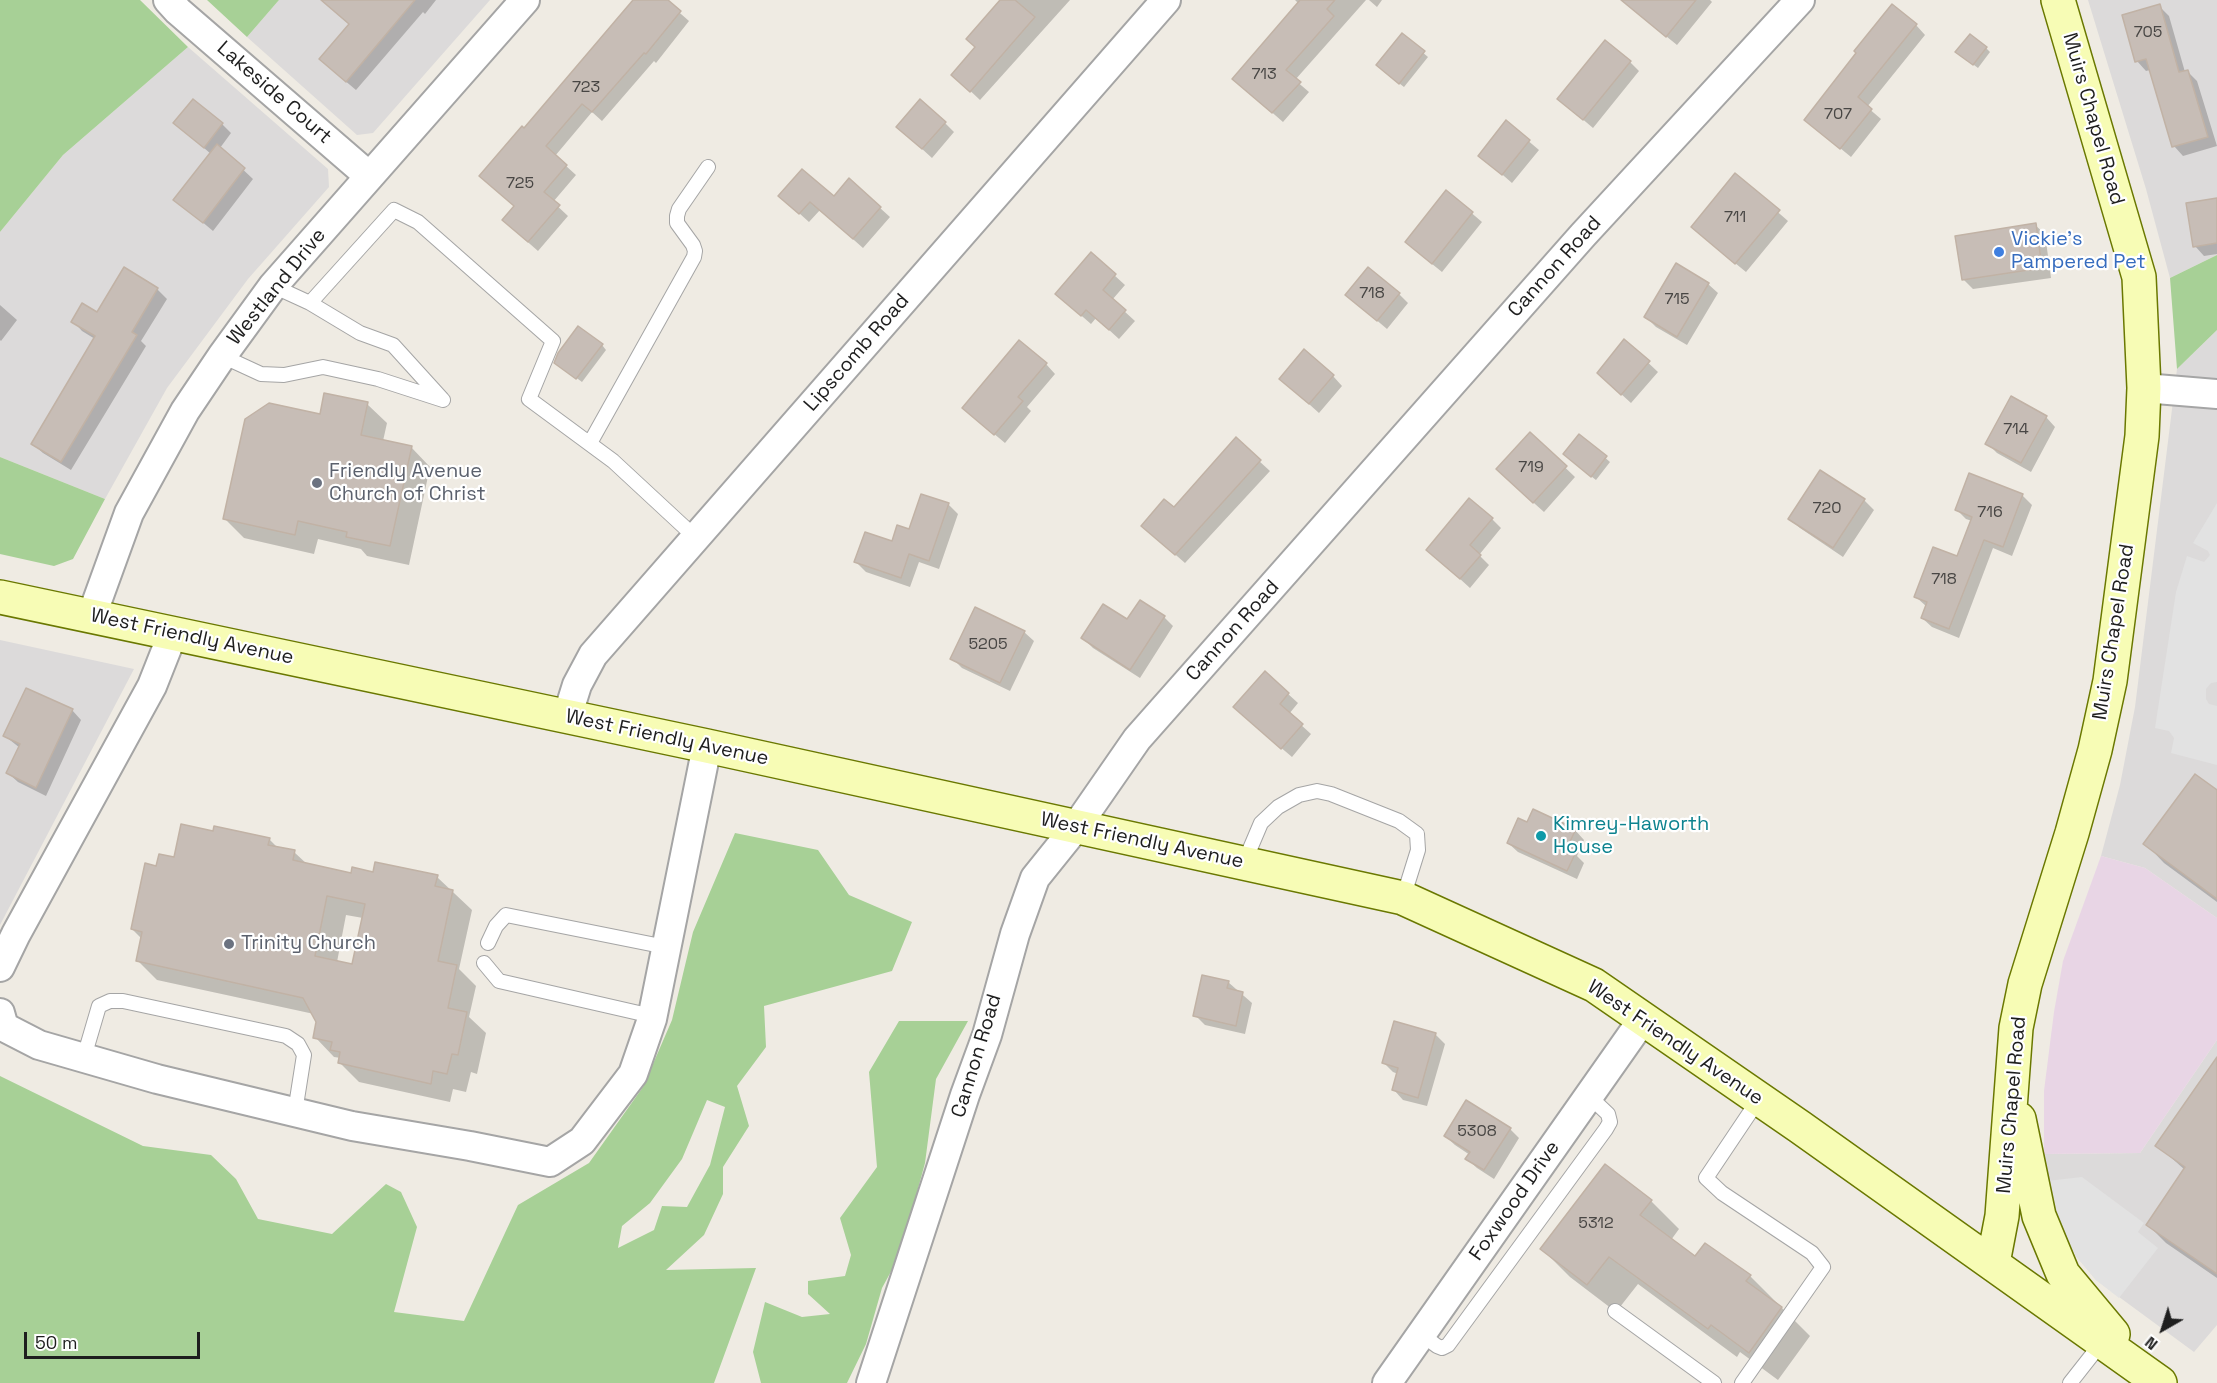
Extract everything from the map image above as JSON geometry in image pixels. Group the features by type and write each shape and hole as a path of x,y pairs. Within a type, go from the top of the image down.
{"main road":[{"name":"Muirs Chapel Road","path":"1993,1263 2002,1216 2016,1028 2025,984 2095,750 2110,681 2142,436 2144,388 2139,277 2058,0"},
{"name":"West Friendly Avenue","path":"0,597 706,746 1403,898 1594,985 1993,1263 2151,1377"},
{"path":"2010,1085 2039,1216 2063,1274 2151,1377"}],"street":[{"name":"Westland Drive","path":"92,615 129,513 185,411 222,356 273,286 525,0"},
{"name":"Lipscomb Road","path":"567,717 577,685 593,655 1166,0"},
{"name":"Cannon Road","path":"871,1383 965,1095 987,1035 997,993 1035,878 1076,827 1137,739 1583,235 1800,0"},
{"name":"Lakeside Court","path":"175,4 369,176"},
{"path":"2144,388 2217,394"},
{"path":"0,968 16,933 152,686 173,633"},
{"path":"0,1013 4,1027 39,1045 157,1078 352,1126 550,1162 582,1141 633,1074 652,1016 706,746"},
{"name":"Foxwood Drive","path":"1387,1383 1643,1019"}],"lane":[{"path":"590,444 694,257 693,245 677,223 677,216 679,209 708,167"},
{"path":"310,303 394,210 418,222 553,341 529,399 613,461 695,537"},
{"path":"222,356 261,374 284,375 323,367 378,379 443,400 393,345 360,333 310,303 273,286"},
{"path":"1244,863 1260,823 1278,807 1299,795 1317,791 1331,794 1399,821 1417,834 1418,850 1403,898"},
{"path":"488,943 496,926 506,915 666,947"},
{"path":"484,963 499,981 652,1016"},
{"path":"84,1057 99,1006 110,1001 123,1001 286,1036 298,1044 304,1055 295,1112"},
{"path":"1742,1383 1822,1267 1812,1252 1722,1193 1706,1178 1759,1099"},
{"path":"1615,1311 1714,1383"},
{"path":"2070,1383 2103,1341"}],"shaded area":[{"path":"279,0 490,0 373,133 357,135 247,37"},
{"path":"2088,0 2217,0 2217,255 2170,278 2146,189"},
{"path":"188,47 328,169 329,187 248,279 167,388 105,499 0,457 0,232 63,155"},
{"path":"2217,330 2217,918 2145,868 2101,856 2120,785 2135,707 2177,369"},
{"path":"2217,503 2217,682 2211,683 2206,689 2206,699 2209,704 2217,706 2217,765 2171,753 2174,738 2169,731 2155,728 2176,592 2187,556 2204,562 2210,555 2208,551 2193,543"},
{"path":"0,640 134,669 0,925"},
{"path":"2101,856 2145,868 2217,918 2217,1040 2140,1153 2044,1154 2044,1091 2063,961"},
{"path":"2217,1040 2217,1325 2194,1352 2096,1280 2076,1256 2047,1181 2044,1154 2140,1153"},
{"path":"2082,1177 2144,1223 2138,1232 2158,1248 2119,1298 2096,1280 2076,1256 2053,1207 2047,1181"}],"green space":[{"path":"0,0 140,0 188,47 63,155 0,232"},
{"path":"207,0 279,0 247,37"},
{"path":"2217,255 2217,330 2177,369 2170,278"},
{"path":"0,457 105,499 73,559 54,566 0,554"},
{"path":"735,833 818,850 849,895 912,922 892,971 764,1006 766,1047 737,1086 749,1126 723,1167 723,1194 704,1235 666,1270 756,1268 714,1383 0,1383 0,1076 143,1146 211,1155 236,1179 258,1219 332,1234 386,1184 401,1192 417,1227 394,1312 464,1321 518,1205 589,1163 643,1087 672,1020 693,932","holes":["707,1100 725,1107 710,1165 687,1207 662,1206 654,1230 618,1248 622,1226 650,1203 682,1159"]},
{"path":"899,1021 968,1021 936,1079 925,1163 900,1255 882,1288 866,1344 847,1383 761,1383 753,1352 765,1302 802,1317 830,1314 808,1294 808,1281 845,1276 851,1255 840,1218 877,1167 869,1072"}],"building":[{"path":"321,0 415,0 346,82 319,59 349,24"},
{"path":"633,0 668,0 681,11 646,54 644,53 592,112 582,104 546,146 567,165 544,192 560,205 528,242 502,220 514,206 479,176 522,126 524,128"},
{"path":"1000,0 1015,0 1035,17 970,92 951,75 975,47 966,39"},
{"path":"1300,0 1335,0 1327,9 1334,16 1286,70 1301,82 1272,113 1232,79"},
{"path":"1621,0 1696,0 1666,37"},
{"path":"1892,4 1917,24 1858,97 1872,109 1840,149 1804,120 1856,53 1854,51"},
{"path":"2160,4 2179,72 2188,70 2208,137 2172,147 2146,59 2135,62 2122,15"},
{"path":"1402,33 1425,51 1399,84 1376,65"},
{"path":"1970,34 1987,47 1973,65 1955,52"},
{"path":"1605,40 1631,61 1583,120 1557,99"},
{"path":"193,99 223,123 204,148 173,123"},
{"path":"920,99 946,122 922,149 896,127"},
{"path":"1506,120 1530,140 1502,175 1478,156"},
{"path":"217,144 245,168 203,223 173,200"},
{"path":"802,169 834,196 849,178 881,207 853,239 810,202 799,214 778,196"},
{"path":"1735,173 1780,210 1735,264 1691,227"},
{"path":"1446,190 1473,212 1432,264 1405,242"},
{"path":"2217,198 2217,243 2193,247 2186,203"},
{"path":"2036,223 2042,268 1962,280 1955,236"},
{"path":"1091,252 1116,274 1103,290 1126,310 1109,330 1086,310 1081,316 1055,294"},
{"path":"1676,263 1709,283 1677,337 1644,317"},
{"path":"124,267 158,288 132,332 137,335 61,462 31,444 95,336 71,322 82,303 97,312"},
{"path":"1368,267 1400,293 1377,321 1345,295"},
{"path":"578,326 603,344 576,379 554,363 558,353"},
{"path":"1624,339 1650,361 1621,395 1597,373"},
{"path":"1019,340 1047,363 1018,397 1023,401 994,435 962,408"},
{"path":"1304,349 1334,375 1309,404 1279,379"},
{"name":"Friendly Avenue Church of Christ","path":"324,393 368,402 361,435 412,446 390,546 346,537 347,532 298,521 295,535 223,519 245,419 269,403 320,414"},
{"path":"2011,396 2047,416 2021,463 1985,444"},
{"path":"1530,432 1567,466 1533,503 1496,469"},
{"path":"1579,434 1607,456 1591,477 1563,454"},
{"path":"1236,437 1261,460 1175,555 1141,526 1164,499 1174,507"},
{"path":"1820,470 1865,499 1833,548 1788,519"},
{"path":"1969,473 2023,494 2003,547 1984,540 1949,629 1921,618 1927,602 1914,597 1933,547 1957,556 1972,517 1955,510"},
{"path":"921,494 949,503 929,561 909,554 901,578 854,562 865,532 892,541 897,525 909,529"},
{"path":"1469,498 1493,518 1470,545 1481,555 1460,579 1426,550"},
{"path":"1140,600 1165,616 1130,670 1081,638 1103,604 1127,619"},
{"path":"975,607 1025,631 1000,683 950,659"},
{"path":"1265,671 1289,693 1280,704 1303,724 1281,749 1233,707"},
{"path":"26,688 73,709 36,788 6,773 20,744 3,736"},
{"path":"2195,774 2217,790 2217,899 2143,844"},
{"name":"Kimrey-Haworth House","path":"1533,809 1576,829 1567,848 1576,852 1567,871 1507,843 1518,818 1527,822"},
{"name":"Trinity Church","path":"181,824 213,831 214,826 270,838 268,845 295,850 293,860 351,873 352,867 373,872 375,862 438,875 435,886 453,890 438,961 457,965 448,1008 467,1012 458,1055 452,1054 447,1074 433,1071 431,1084 338,1063 340,1052 330,1050 332,1042 313,1038 316,1022 303,998 136,961 142,932 131,929 145,863 156,866 159,854 174,857","holes":["327,896 365,904 352,964 315,956"]},
{"path":"1202,975 1229,981 1227,988 1243,992 1236,1026 1193,1016"},
{"path":"1394,1021 1436,1033 1418,1098 1392,1090 1398,1068 1382,1063"},
{"path":"2217,1057 2217,1274 2146,1225 2185,1167 2155,1146"},
{"path":"1466,1100 1511,1128 1484,1170 1465,1159 1470,1152 1444,1136"},
{"path":"1605,1164 1652,1200 1640,1215 1695,1256 1705,1243 1751,1275 1746,1281 1782,1307 1749,1353 1711,1325 1708,1329 1609,1257 1587,1285 1540,1249"}],"place":[{"name":"Vickie's Pampered Pet","path":"1999,252"},
{"name":"Friendly Avenue Church of Christ","path":"317,483"},
{"name":"Kimrey-Haworth House","path":"1541,836"},
{"name":"Trinity Church","path":"229,944"}]}
